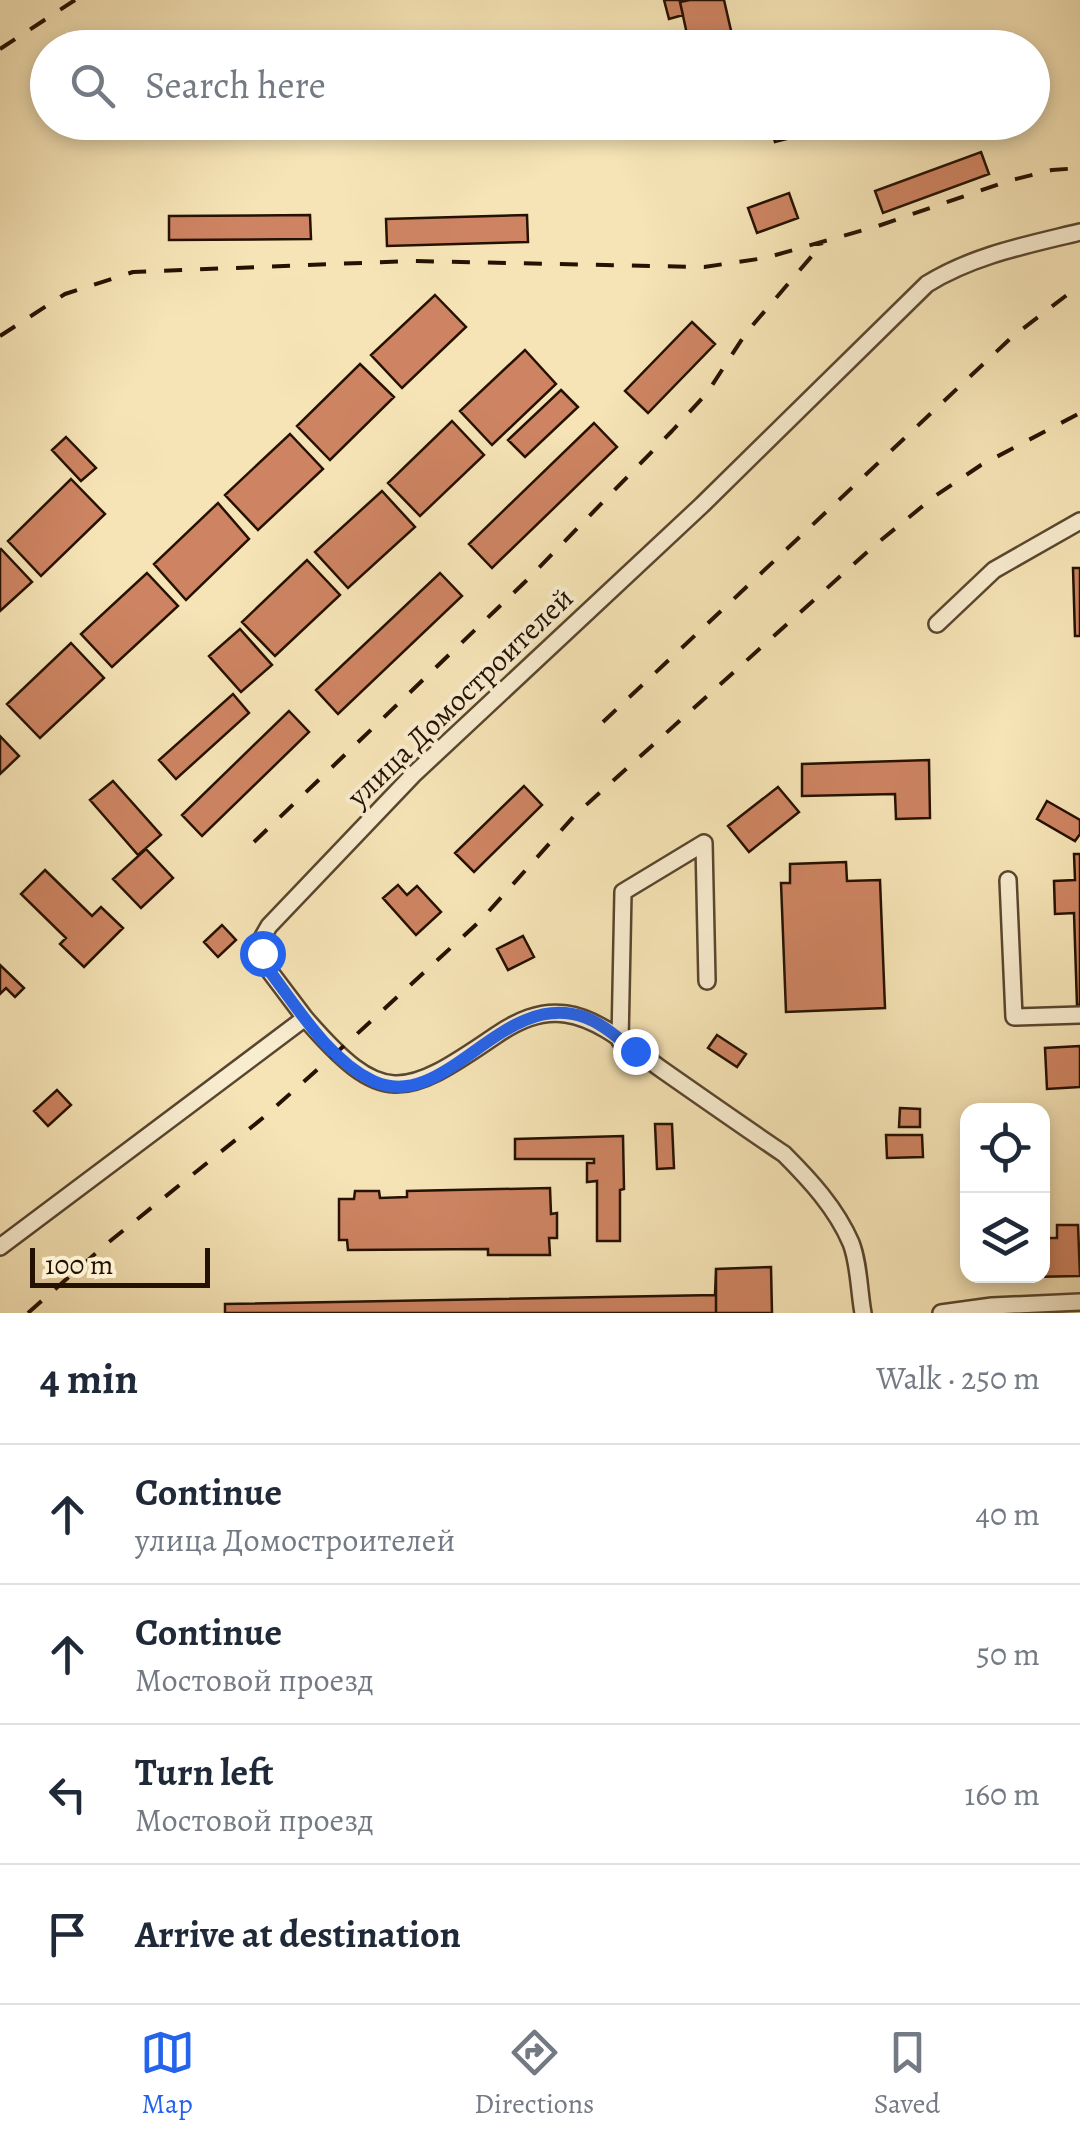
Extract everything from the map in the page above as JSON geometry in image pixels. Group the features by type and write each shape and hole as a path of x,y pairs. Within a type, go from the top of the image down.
{"street":[{"name":"улица Домостроителей","path":"305,1018 268,969 261,940 269,926 412,775 702,504 927,284 952,268 986,255 1080,232"},
{"path":"937,624 994,570 1080,521"},
{"path":"620,1040 624,892 704,843 707,981"},
{"path":"1008,880 1014,1016 1080,1015"},
{"path":"0,1246 305,1018 336,1053 373,1081 398,1087 440,1073 511,1025 542,1013 585,1017 784,1154 833,1210 852,1246 863,1313"},
{"path":"940,1313 1080,1302"}],"building":[{"path":"664,0 690,0 680,2 683,15 669,19"},
{"path":"724,0 731,30 686,30 680,2"},
{"path":"981,152 989,174 883,213 875,191"},
{"path":"789,193 798,218 757,233 748,208"},
{"path":"310,215 311,239 169,240 169,216"},
{"path":"527,215 528,242 387,246 386,219"},
{"path":"435,295 466,327 402,388 371,355"},
{"path":"692,322 715,344 648,413 625,391"},
{"path":"525,350 556,384 492,445 460,411"},
{"path":"360,364 394,397 330,460 297,426"},
{"path":"561,390 578,407 525,457 508,440"},
{"path":"452,421 484,455 420,516 388,483"},
{"path":"594,423 617,447 492,568 469,544"},
{"path":"290,434 323,469 258,530 225,495"},
{"path":"66,437 96,468 81,481 52,450"},
{"path":"71,479 105,514 41,576 8,541"},
{"path":"382,491 415,527 348,588 315,552"},
{"path":"218,503 249,539 186,600 154,564"},
{"path":"0,550 32,582 0,611"},
{"path":"307,560 340,595 275,656 242,622"},
{"path":"1073,568 1080,568 1080,636 1075,636"},
{"path":"147,573 178,606 112,667 81,634"},
{"path":"440,573 462,596 338,714 316,690"},
{"path":"240,629 272,665 241,692 209,656"},
{"path":"71,643 104,678 40,738 7,704"},
{"path":"233,694 249,713 176,779 159,760"},
{"path":"289,711 309,732 202,836 182,815"},
{"path":"0,736 19,756 0,774"},
{"path":"929,760 930,818 896,819 895,794 802,796 802,764"},
{"path":"113,781 161,835 138,855 90,800"},
{"path":"524,786 542,805 474,872 455,853"},
{"path":"778,787 799,812 749,852 728,826"},
{"path":"1047,801 1080,820 1080,834 1075,841 1037,819"},
{"path":"146,849 173,878 141,908 113,879"},
{"path":"1074,854 1080,854 1080,1005 1074,913 1055,914 1054,881 1075,880"},
{"path":"846,862 847,881 880,880 885,1008 786,1012 781,883 790,883 790,864"},
{"path":"45,870 92,916 101,907 123,928 84,967 60,944 66,938 21,894"},
{"path":"398,885 407,895 417,886 441,912 416,935 383,898"},
{"path":"222,925 236,940 218,957 204,942"},
{"path":"523,936 534,957 508,970 497,949"},
{"path":"0,965 24,988 15,997 6,988 0,994"},
{"path":"717,1035 746,1054 737,1067 708,1048"},
{"path":"1080,1046 1080,1087 1047,1089 1045,1048"},
{"path":"57,1090 71,1105 48,1126 34,1111"},
{"path":"900,1108 920,1109 920,1127 899,1127"},
{"path":"655,1124 672,1124 674,1168 657,1169"},
{"path":"886,1135 922,1135 923,1157 887,1158"},
{"path":"623,1136 620,1241 597,1241 597,1181 587,1182 587,1163 594,1163 594,1159 515,1159 515,1139"},
{"path":"550,1188 551,1214 557,1213 557,1238 549,1238 550,1255 488,1255 488,1249 348,1250 347,1240 339,1240 339,1199 354,1199 355,1191 379,1191 380,1198 407,1197 407,1191"},
{"path":"1057,1225 1078,1225 1080,1276 1050,1277 1050,1238 1057,1238"},
{"path":"771,1267 772,1313 716,1313 716,1269"},
{"path":"771,1267 772,1313 225,1313 225,1304 715,1295 716,1269"}],"railway":[{"path":"0,49 75,0"},
{"path":"0,336 65,294 133,272 410,261 704,267 765,258 878,226 1008,181 1052,170 1080,168"},
{"path":"254,842 527,580 672,431 707,393 746,333 823,243 818,244"},
{"path":"603,722 1012,337 1080,285"},
{"path":"28,1313 346,1044 480,921 575,815 875,545 981,465 1080,413"}],"route":[{"path":"262,953 268,969 305,1018 336,1053 373,1081 398,1087 423,1081 511,1025 542,1013 585,1017 635,1051"}]}
